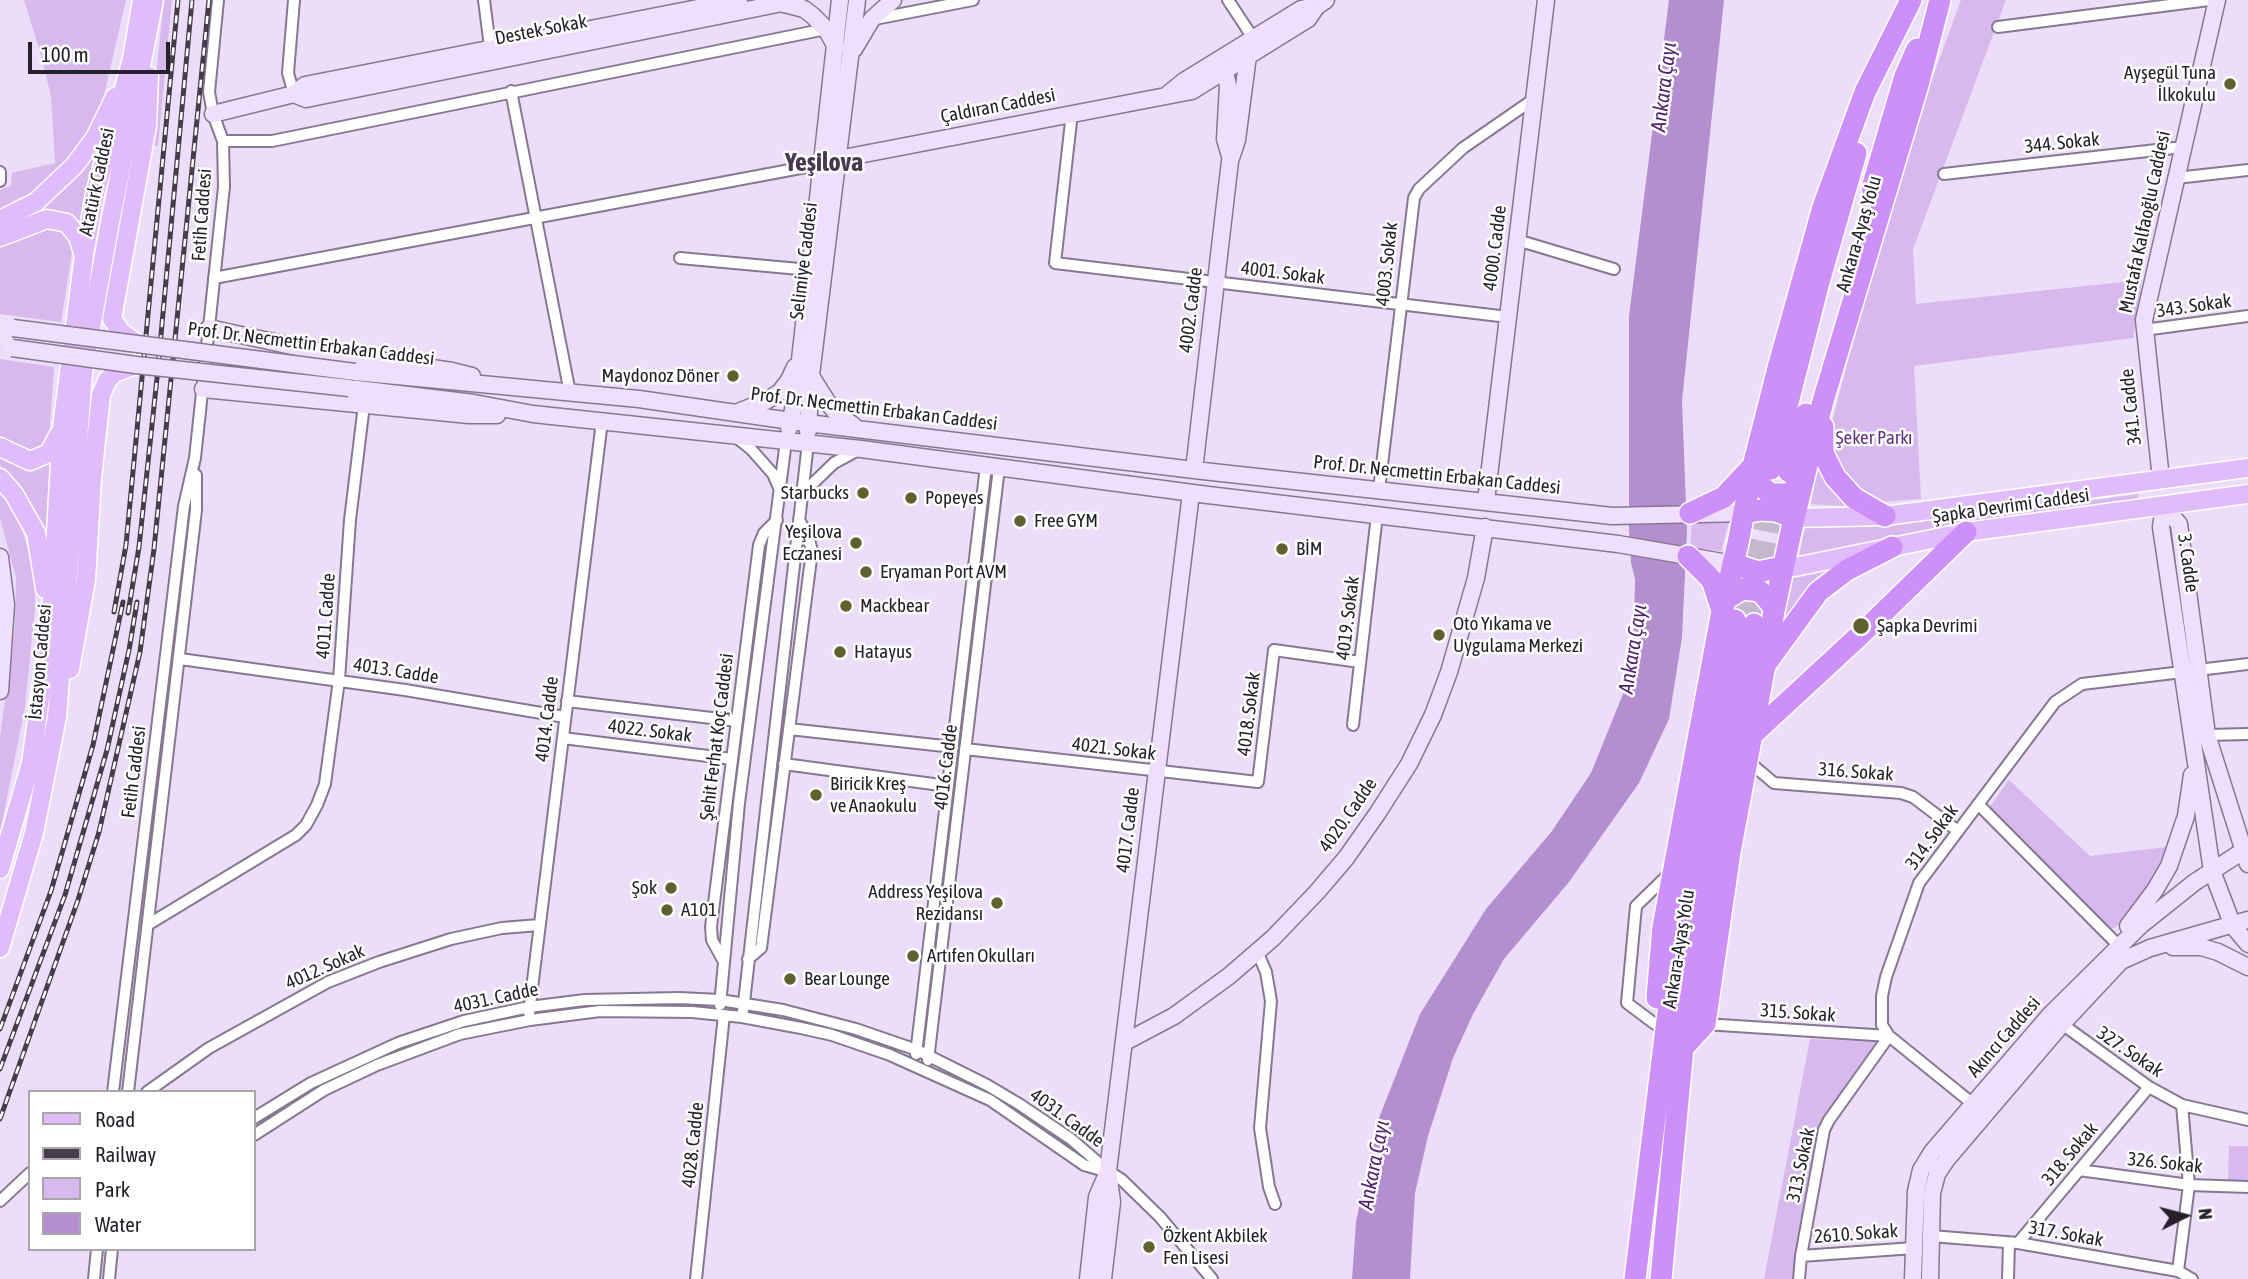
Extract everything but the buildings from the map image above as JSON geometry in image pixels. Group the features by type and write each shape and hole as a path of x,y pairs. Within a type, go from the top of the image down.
{"highway":[{"path":"1683,1048 1705,1024 1730,852 1754,733 1782,567 1794,518 1779,472 1779,363 1823,207 1898,0"},
{"path":"1865,92 1911,0"},
{"name":"Ankara-Ayaş Yolu","path":"1779,472 1819,282 1861,138 1911,0"},
{"path":"1663,1063 1655,1024 1663,927 1673,870 1737,618 1734,564 1745,513 1779,472 1823,401 1918,85 1939,0"},
{"name":"Ankara-Ayaş Yolu","path":"1779,472 1905,76 1939,0"},
{"path":"1823,401 1824,453 1828,466 1854,498 1885,516"},
{"path":"1690,513 1779,472"},
{"path":"1745,513 1776,511 1794,518"},
{"path":"1754,733 1966,532"},
{"path":"1765,665 1818,592 1847,570 1892,547"},
{"path":"1688,556 1712,580 1737,618"},
{"path":"1734,564 1758,572 1782,567"},
{"path":"1737,618 1731,595 1748,588 1765,595 1774,611"},
{"name":"Ankara-Ayaş Yolu","path":"1661,1279 1683,1048 1737,618"},
{"name":"Ankara-Ayaş Yolu","path":"1635,1279 1670,996 1737,618"}],"main road":[{"name":"Atatürk Caddesi","path":"75,372 83,254 95,194 132,59 142,0"},
{"name":"Atatürk Caddesi","path":"75,372 108,233 155,0"},
{"path":"57,717 75,647 86,580 92,478 106,341 147,126 152,22"},
{"path":"0,220 36,202 74,166 95,138 132,59"},
{"path":"0,237 47,219 67,223 78,237 83,254"},
{"path":"112,319 121,332 139,345"},
{"path":"101,396 107,381 114,373 136,365"},
{"name":"İstasyon Caddesi","path":"0,869 31,763 51,619 62,428 75,372"},
{"name":"İstasyon Caddesi","path":"0,948 34,833 57,717 75,372"},
{"path":"0,447 30,461 49,453 62,428"},
{"name":"Şapka Devrimi Caddesi","path":"1794,518 1885,516 2248,468"},
{"path":"0,478 14,494 36,533 51,619"},
{"path":"2161,479 2164,506"},
{"name":"Şapka Devrimi Caddesi","path":"1782,567 1795,567 1966,532 2248,494"}],"street":[{"name":"Fetih Caddesi","path":"113,1090 184,506 195,458 224,187 223,141 213,114 209,92 218,0"},
{"path":"293,0 288,73 294,94"},
{"path":"484,0 490,47"},
{"name":"Destek Sokak","path":"213,114 294,94 305,85 670,7 739,0"},
{"name":"Selimiye Caddesi","path":"808,443 811,375 843,50 841,0"},
{"name":"Selimiye Caddesi","path":"843,50 857,0"},
{"path":"791,2 804,9 826,29 843,50 893,0"},
{"path":"872,19 973,0"},
{"path":"1228,0 1247,47"},
{"name":"4000. Cadde","path":"1486,501 1546,0"},
{"path":"1998,27 2209,0"},
{"name":"Mustafa Kalfaoğlu Caddesi","path":"2144,330 2145,310 2217,0"},
{"name":"Destek Sokak","path":"294,94 306,99 791,2"},
{"path":"1221,65 1301,9 1321,3"},
{"path":"223,141 272,141 826,29"},
{"name":"4002. Cadde","path":"1194,470 1230,156 1237,140 1247,47"},
{"name":"4002. Cadde","path":"1221,65 1229,100 1226,139 1230,156"},
{"name":"Çaldıran Caddesi","path":"830,162 1192,91 1221,65"},
{"path":"510,92 570,393"},
{"name":"4003. Sokak","path":"1379,490 1410,211 1419,189 1463,148 1534,99"},
{"name":"4001. Sokak","path":"1072,113 1055,263 1508,317"},
{"name":"344. Sokak","path":"1944,174 2183,147"},
{"path":"214,278 830,162"},
{"name":"Selimiye Caddesi","path":"786,441 810,270 830,162"},
{"path":"2176,178 2248,170"},
{"path":"0,172 0,181"},
{"path":"1517,240 1614,269"},
{"path":"680,258 810,270"},
{"path":"2247,316 2248,329"},
{"name":"343. Sokak","path":"2144,330 2247,316"},
{"name":"Prof. Dr. Necmettin Erbakan Caddesi","path":"7,327 355,372 737,412 790,421 1194,470 1612,516 1745,513"},
{"path":"209,328 310,350 452,371 512,387"},
{"name":"341. Cadde","path":"2144,330 2161,479"},
{"name":"Prof. Dr. Necmettin Erbakan Caddesi","path":"6,347 136,365 474,403 533,414 861,449 1191,493 1485,527 1618,544 1734,564"},
{"path":"737,412 766,401 779,392 789,380 799,359"},
{"path":"811,375 823,398 837,414 858,428"},
{"path":"203,389 469,415 533,414"},
{"name":"4011. Cadde","path":"149,925 296,835 306,825 317,805 325,784 339,681 350,520 364,405"},
{"name":"4014. Cadde","path":"530,1020 529,1007 601,421"},
{"path":"736,437 751,449 773,474 779,484 781,496"},
{"name":"Şehit Ferhat Koç Caddesi","path":"722,1014 720,1000 739,803 781,496 786,441"},
{"path":"742,1017 808,443"},
{"path":"803,493 820,473 861,449"},
{"name":"Fetih Caddesi","path":"128,1090 196,510 195,458"},
{"name":"4016. Cadde","path":"915,1065 953,747 992,467"},
{"name":"4016. Cadde","path":"927,1070 965,749 992,467"},
{"name":"4017. Cadde","path":"1102,1279 1112,1202 1108,1171 1191,493"},
{"name":"3. Cadde","path":"2164,506 2179,524 2194,752 2212,871 2240,923 2248,944"},
{"name":"4019. Sokak","path":"1353,724 1377,515"},
{"name":"Şehit Ferhat Koç Caddesi","path":"724,962 712,940 711,927 759,545 764,533 777,520"},
{"path":"748,959 761,948 811,551 808,536 799,520"},
{"name":"4020. Cadde","path":"1125,1042 1174,1016 1229,976 1317,892 1346,858 1409,764 1433,715 1449,672 1476,578 1485,527"},
{"path":"0,557 6,605 0,691"},
{"name":"4018. Sokak","path":"1258,782 1274,650 1360,662"},
{"name":"4013. Cadde","path":"180,659 565,717"},
{"name":"314. Sokak","path":"1889,1036 1882,1025 1881,1011 1886,977 1919,883 2055,702 2082,684 2096,681 2248,664"},
{"name":"3. Cadde","path":"2190,671 2245,857"},
{"path":"567,701 737,721"},
{"path":"789,729 953,747"},
{"path":"2207,735 2248,734"},
{"name":"4022. Sokak","path":"562,738 732,759"},
{"name":"4021. Sokak","path":"965,749 1258,782"},
{"path":"2122,944 2126,927 2155,890 2169,866 2190,794 2194,752"},
{"name":"316. Sokak","path":"1748,761 1774,783 1901,793 1913,797 1958,831"},
{"path":"785,764 948,786"},
{"path":"1978,804 2122,944"},
{"name":"Akıncı Caddesi","path":"1913,1279 1916,1191 1921,1170 1932,1152 1973,1104 2056,1019 2122,944 2165,905 2212,871 2245,857"},
{"path":"1655,1024 1627,1003 1636,906 1673,870"},
{"name":"Akıncı Caddesi","path":"1930,1279 1932,1193 1941,1166 2056,1019 2121,961 2150,948 2240,923"},
{"name":"4012. Sokak","path":"150,1090 209,1048 328,982 439,943 502,928 539,925"},
{"path":"2150,948 2201,947 2248,967"},
{"path":"1257,951 1266,972 1271,1001 1260,1128 1269,1187 1275,1204"},
{"name":"4031. Cadde","path":"256,1117 328,1074 398,1042 464,1021 529,1007 637,997 720,1000 823,1019 929,1055 987,1084 1050,1124 1108,1171"},
{"name":"4031. Cadde","path":"256,1134 324,1090 377,1065 460,1034 530,1020 600,1011 637,1010 722,1014 832,1035 915,1065 990,1100 1084,1165 1108,1171"},
{"name":"4028. Cadde","path":"696,1279 722,1014"},
{"name":"327. Sokak","path":"2056,1019 2101,1055 2149,1087 2182,1104 2248,1120"},
{"name":"315. Sokak","path":"1705,1024 1889,1036"},
{"path":"1889,1036 1973,1104"},
{"name":"313. Sokak","path":"1799,1279 1824,1130 1889,1036"},
{"name":"318. Sokak","path":"2013,1243 2149,1087"},
{"path":"2182,1104 2189,1185 2185,1277"},
{"name":"326. Sokak","path":"2079,1170 2189,1185 2248,1187"},
{"path":"1108,1171 1122,1180 1160,1217 1212,1279"},
{"name":"4017. Cadde","path":"1088,1279 1097,1197 1108,1171"},
{"path":"0,1201 28,1175"},
{"name":"317. Sokak","path":"1931,1236 2013,1243 2185,1277"},
{"path":"2008,1279 2013,1243"},
{"name":"2610. Sokak","path":"1801,1256 1914,1248"},
{"path":"94,1279 97,1251"},
{"path":"109,1279 112,1251"}],"green space":[{"path":"24,0 126,0 101,108 80,146 47,184 0,212 0,190 11,186 12,173 55,163 51,97"},
{"path":"164,0 172,0 158,146 152,145 151,123"},
{"name":"Şeker Parkı","path":"1961,0 2006,0 1913,249 1916,304 2142,280 2133,338 1914,366 1921,499 1881,502 1860,495 1844,477 1832,452 1831,426 1904,156"},
{"path":"107,129 91,169 81,238 70,220 13,225 11,220"},
{"path":"38,227 61,229 69,235 73,246 61,322 0,314 0,242"},
{"path":"0,359 54,367 49,439 38,451 29,454 0,442"},
{"path":"55,452 50,558 16,484 0,465 0,457 4,461 24,467"},
{"path":"1819,460 1857,507 1811,504"},
{"path":"0,488 21,525 35,576 35,608 25,707 0,833 0,736 15,627 16,578 0,518"},
{"path":"2138,494 2138,500 1798,559 1806,524 1864,527 2010,512"},
{"path":"1692,521 1729,522 1721,551 1690,548"},
{"path":"1839,567 1780,628 1794,575"},
{"path":"2009,780 2090,856 2167,847 2152,884 2115,928 2109,928 1988,809"},
{"path":"1810,1039 1878,1042 1825,1116 1813,1153 1792,1279 1764,1279"},
{"path":"2229,1146 2248,1146 2248,1181 2228,1180"}],"water":[{"name":"Ankara Çayı","path":"1669,0 1724,0 1682,401 1687,532 1682,637 1669,719 1639,783 1569,882 1504,959 1473,1014 1453,1058 1428,1136 1415,1193 1410,1279 1352,1279 1356,1222 1377,1123 1420,1014 1486,909 1552,831 1591,773 1625,689 1634,628 1635,579 1629,530 1629,316"}],"tunnel":[{"path":"1735,620 1765,495"},
{"path":"1754,624 1783,496"}],"railway":[{"path":"114,612 126,545 178,0"},
{"path":"128,613 139,547 157,378 192,0"},
{"path":"0,1119 78,900 99,832 140,652 154,549 209,0"},
{"path":"0,1029 51,891 93,745 123,602"},
{"path":"0,1069 65,895 107,750 137,602"}],"place":[{"name":"Ayşegül Tuna İlkokulu","path":"2230,84"},
{"name":"Maydonoz Döner","path":"733,376"},
{"name":"Starbucks","path":"863,493"},
{"name":"Popeyes","path":"911,498"},
{"name":"Free GYM","path":"1020,521"},
{"name":"Yeşilova Eczanesi","path":"856,543"},
{"name":"BİM","path":"1282,549"},
{"name":"Eryaman Port AVM","path":"866,572"},
{"name":"Mackbear","path":"846,606"},
{"name":"Şapka Devrimi","path":"1861,626"},
{"name":"Oto Yıkama ve Uygulama Merkezi","path":"1439,635"},
{"name":"Hatayus","path":"840,652"},
{"name":"Biricik Kreş ve Anaokulu","path":"816,795"},
{"name":"Şok","path":"671,888"},
{"name":"Address Yeşilova Rezidansı","path":"997,903"},
{"name":"A101","path":"667,910"},
{"name":"Artıfen Okulları","path":"913,956"},
{"name":"Bear Lounge","path":"790,979"},
{"name":"Özkent Akbilek Fen Lisesi","path":"1149,1247"}],"district":[{"name":"Yeşilova","path":"824,163"}]}
